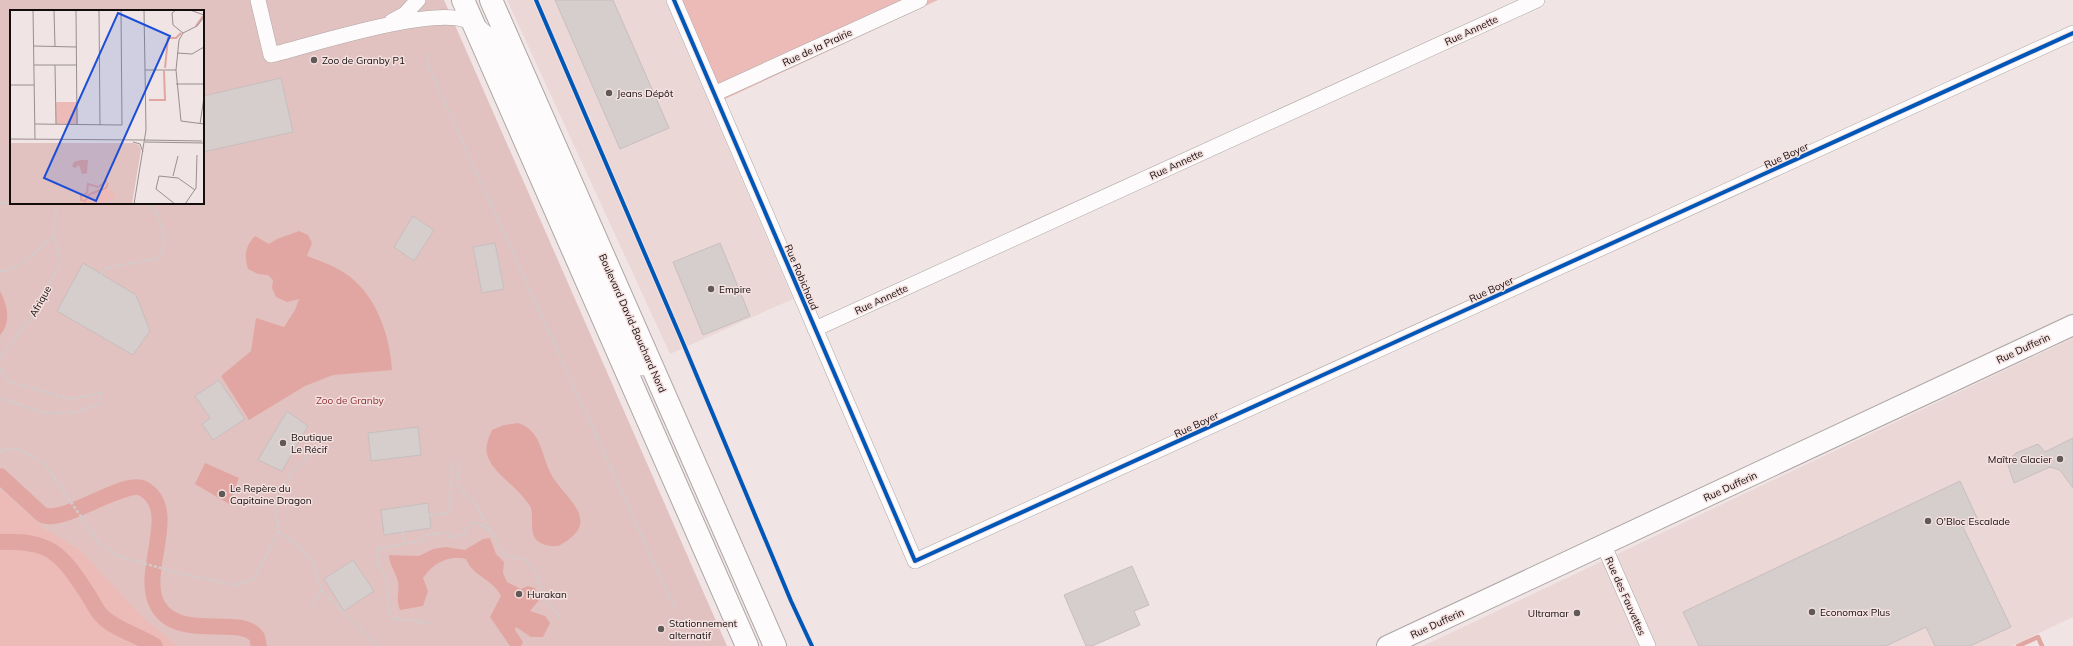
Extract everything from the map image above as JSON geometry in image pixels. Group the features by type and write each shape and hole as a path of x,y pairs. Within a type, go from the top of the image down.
{"highway":[{"path":"463,0 747,646"},
{"name":"Boulevard David-Bouchard Nord","path":"491,0 775,646"}],"main road":[{"name":"Rue Dufferin","path":"1387,646 1604,546 2073,325"}],"street":[{"path":"258,0 271,55 380,27 447,17 457,18 474,24 493,39 502,54 626,338 698,470"},
{"path":"380,27 405,14 418,0"},
{"name":"Rue Robichaud","path":"674,0 915,561"},
{"name":"Rue de la Prairie","path":"714,94 920,0"},
{"name":"Rue Annette","path":"816,329 1536,0"},
{"name":"Rue Boyer","path":"915,561 2073,33"},
{"name":"Rue des Fauvettes","path":"1604,546 1648,646"}],"path":[{"path":"427,54 427,64 430,71 676,611"},
{"path":"101,274 106,268 159,258 163,249 164,233 159,215 151,204"},
{"path":"0,271 6,271 20,264 54,236"},
{"path":"0,368 10,382 70,399 100,393 99,404 74,413 43,413 0,398"},
{"path":"0,451 7,449 20,450 44,464 76,507 89,530 99,543 118,556 178,573 235,585 254,579 278,532 276,503 291,473 321,445"},
{"path":"429,515 449,513 452,461"},
{"path":"459,462 457,485 474,502 505,554 526,560 538,574 542,594 558,615 559,620"},
{"path":"429,622 414,621 409,619 394,619 390,612 386,577 378,565 377,549 404,542 424,540 424,535 449,532 450,536 463,535 471,523 482,525 492,532"},
{"path":"278,532 298,545 313,562 322,590 378,646"},
{"path":"404,532 404,542"},
{"path":"311,608 322,590"}],"shaded area":[{"path":"507,0 665,0 793,299 670,354"},
{"path":"682,0 938,0 723,100"},
{"path":"299,231 308,235 312,243 307,256 329,264 349,276 367,295 380,318 385,331 391,357 392,370 333,375 305,386 249,420 221,376 251,351 256,318 284,327 295,310 299,299 287,302 276,297 272,288 273,280 268,275 258,274 248,269 246,251 255,236 269,244 277,239"},
{"path":"0,291 5,302 7,319 4,330 0,335"},
{"path":"2073,338 2073,617 2012,646 1423,646"},
{"path":"518,423 533,432 554,479 574,504 578,512 580,520 579,528 573,536 560,545 547,545 536,539 532,531 532,512 530,507 524,498 498,472 489,460 487,445 492,430 504,425"},
{"name":"Le Repère du Capitaine Dragon","path":"205,463 239,478 229,504 195,484"},
{"path":"0,491 4,492 43,528 80,550 142,617 178,646 0,646"},
{"name":"Hurakan","path":"490,538 496,554 504,562 503,573 507,582 521,589 528,586 535,588 540,599 530,611 545,616 550,623 543,637 531,637 516,627 515,630 523,642 521,646 510,646 490,617 501,596 493,585 473,570 466,559 447,559 431,568 423,578 428,591 423,606 400,610 398,601 398,582 390,562 389,555 419,556 433,549 446,547 465,550 483,539"}],"green space":[{"name":"Zoo de Granby","path":"0,0 444,0 727,646 0,646"}],"building":[{"path":"555,0 613,0 669,128 620,149"},
{"path":"281,78 293,132 204,152 204,96"},
{"path":"413,216 434,230 414,261 394,247"},
{"path":"495,243 504,289 482,293 473,247"},
{"name":"Empire","path":"720,243 750,316 703,335 673,262"},
{"path":"83,263 136,295 150,331 133,355 57,311"},
{"path":"219,380 245,419 213,440 202,424 210,418 195,396"},
{"name":"Boutique Le Récif","path":"287,411 308,426 282,471 258,460"},
{"path":"418,427 421,455 371,461 368,433"},
{"path":"2073,438 2073,488 2060,470 2050,467 2014,483 2007,462 2016,453 2038,444 2045,452"},
{"path":"1960,481 1978,520 1963,527 2011,627 1970,646 1935,646 1926,627 1886,646 1699,646 1683,612"},
{"path":"428,503 431,528 384,535 381,510"},
{"path":"353,560 374,591 344,611 324,579"},
{"path":"1132,566 1149,605 1134,611 1140,625 1092,646 1086,646 1064,595"}],"waterway":[{"path":"0,476 40,513 46,516 57,516 69,512 125,489 136,487 144,489 154,499 159,512 159,527 153,577 153,592 158,606 168,617 180,623 195,626 238,628 249,631 257,637 259,646"},
{"path":"0,542 31,544 43,547 52,552 61,559 78,579 98,611 107,621 155,646"},
{"path":"2018,646 2038,637 2042,646"}],"cycle path":[{"path":"536,0 681,338 791,601 812,646"},
{"path":"674,0 915,561 2073,33"}],"place":[{"name":"Zoo de Granby P1","path":"314,60"},
{"name":"Jeans Dépôt","path":"609,93"},
{"name":"Empire","path":"711,289"},
{"name":"Boutique Le Récif","path":"283,443"},
{"name":"Maître Glacier","path":"2060,459"},
{"name":"Le Repère du Capitaine Dragon","path":"222,494"},
{"name":"O'Bloc Escalade","path":"1928,521"},
{"name":"Hurakan","path":"519,594"},
{"name":"Economax Plus","path":"1812,612"},
{"name":"Ultramar","path":"1577,613"},
{"name":"Stationnement alternatif","path":"661,629"}]}
